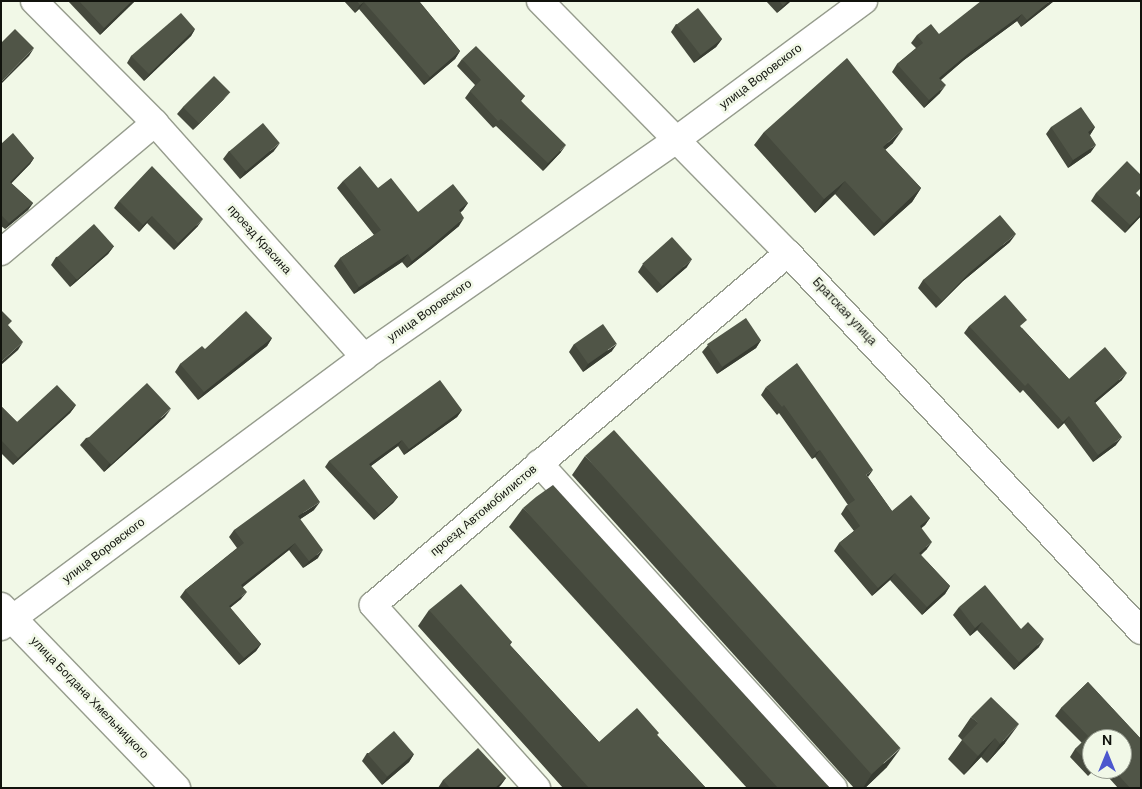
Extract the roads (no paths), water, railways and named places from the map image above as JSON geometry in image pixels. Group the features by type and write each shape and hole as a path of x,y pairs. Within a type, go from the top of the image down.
{"street":[{"name":"проезд Красина","path":"34,1 155,123 364,357"},
{"name":"Братская улица","path":"540,1 788,253 1141,631"},
{"name":"улица Воровского","path":"5,618 364,357 676,140 864,1"},
{"path":"1,252 155,123"},
{"path":"539,463 681,347 788,253"},
{"name":"проезд Автомобилистов","path":"537,788 373,605 539,463 834,788"},
{"name":"улица Богдана Хмельницкого","path":"5,618 176,788"}]}
